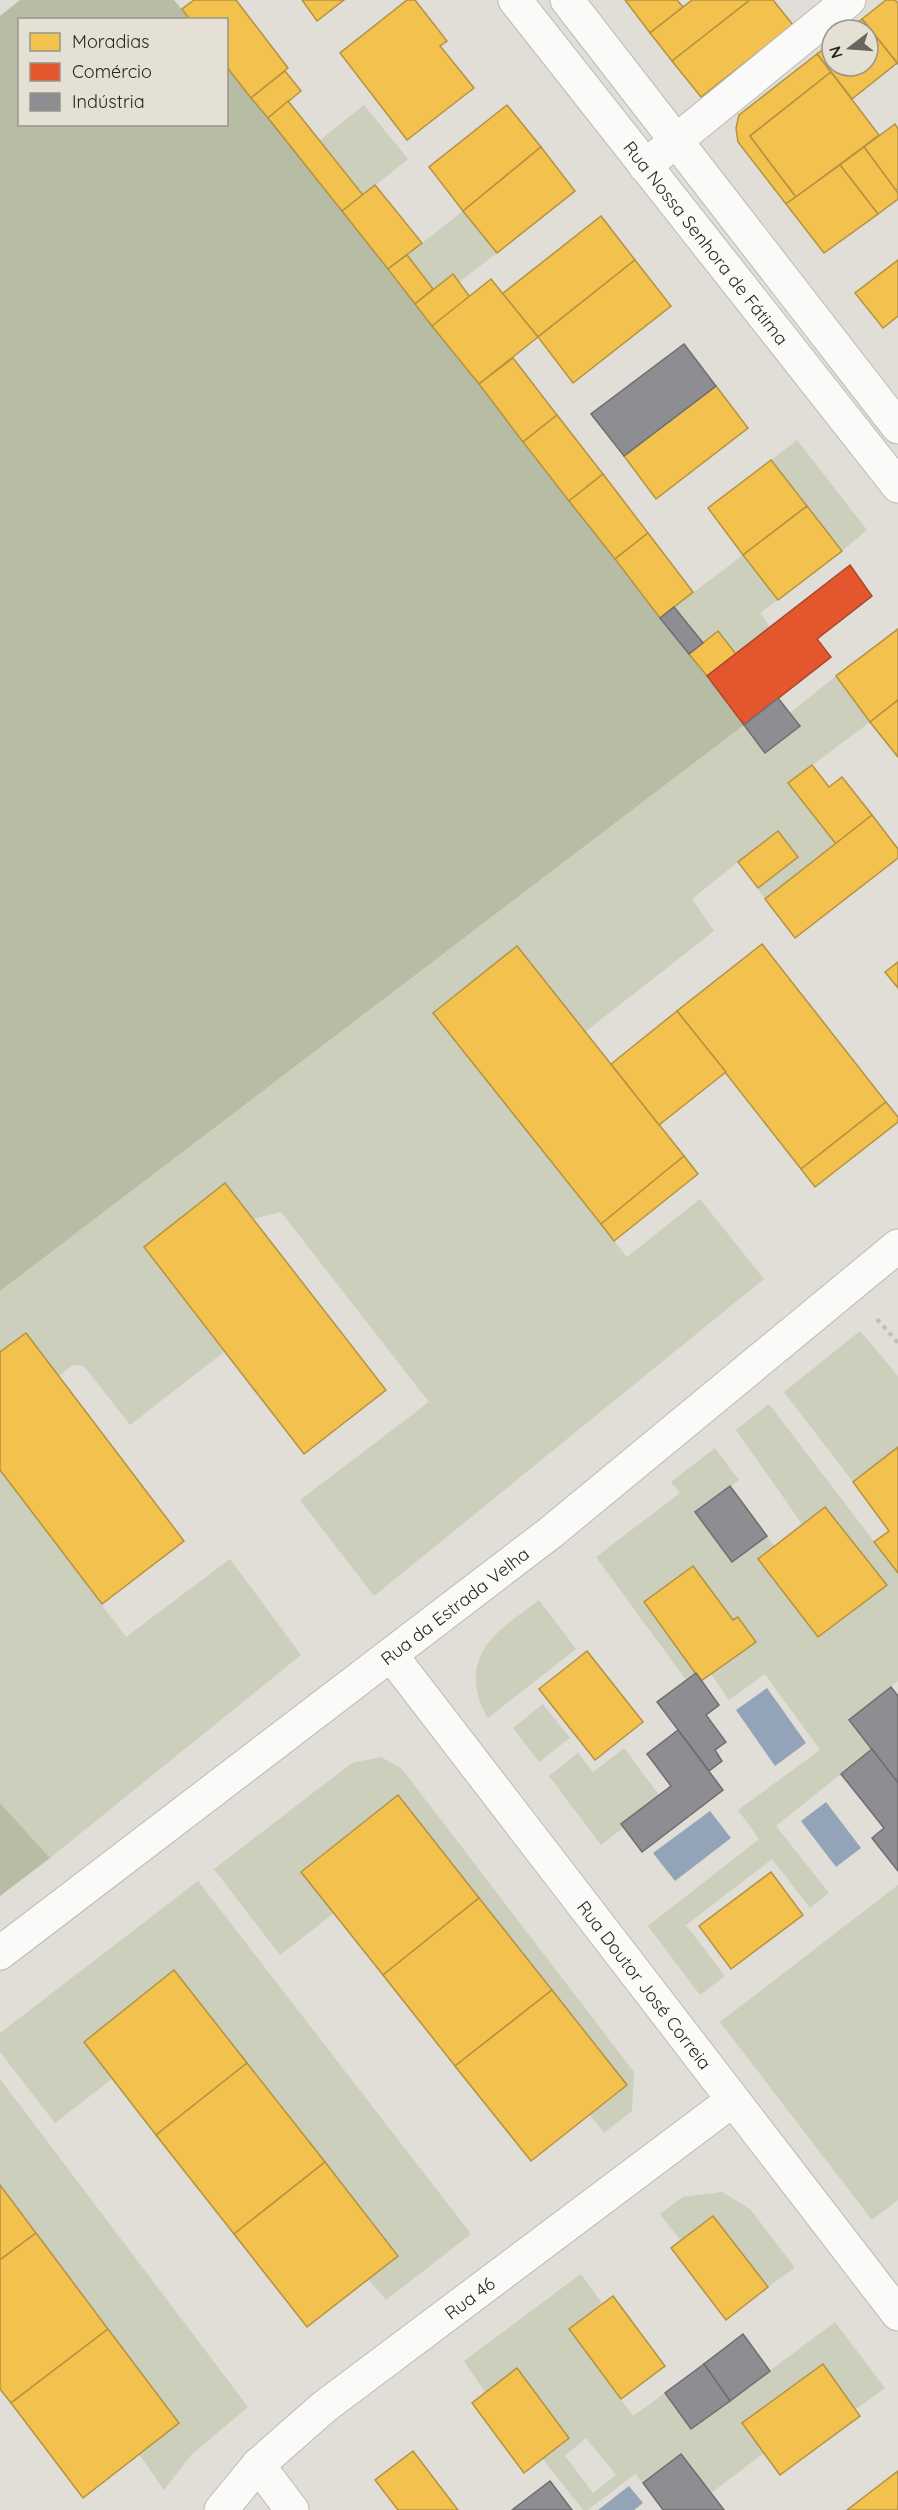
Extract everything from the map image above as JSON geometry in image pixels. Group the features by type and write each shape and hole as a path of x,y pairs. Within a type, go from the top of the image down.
{"street":[{"name":"Rua Nossa Senhora de Fátima","path":"514,0 898,486"},
{"path":"567,0 898,427"},
{"path":"645,166 849,0"},
{"name":"Rua da Estrada Velha","path":"0,1953 550,1533 898,1246"},
{"name":"Rua Doutor José Correia","path":"391,1655 898,2314"},
{"name":"Rua 46","path":"220,2510 258,2465 324,2407 733,2100"},
{"path":"258,2465 292,2510"}],"green space":[{"path":"20,0 174,0 189,18 18,18 18,126 228,126 228,67 479,384 744,725 0,1291 0,16"},
{"path":"364,105 408,159 363,195 319,141"},
{"path":"463,211 497,253 459,282 452,274 433,289 407,255"},
{"path":"797,440 867,530 842,551 771,460"},
{"path":"743,555 778,600 760,613 770,627 736,654 718,631 703,643 674,607"},
{"path":"836,676 870,722 788,783 836,844 765,899 738,862 692,899 714,931 585,1032 517,946 433,1013 627,1257 700,1199 764,1279 374,1596 300,1500 429,1402 281,1212 253,1219 225,1183 144,1247 224,1352 130,1425 84,1366 73,1365 59,1376 26,1333 0,1352 0,1291 744,725 766,753 800,727 790,713"},
{"path":"860,1331 898,1376 898,1447 853,1482 784,1392"},
{"path":"769,1404 898,1573 898,1681 850,1720 872,1749 776,1826 829,1893 810,1908 772,1859 686,1925 725,1976 700,1995 648,1926 759,1839 738,1810 820,1750 765,1674 729,1700 711,1674 755,1641 738,1617 733,1620 693,1566 644,1602 696,1673 686,1680 596,1557 680,1493 671,1482 715,1448 739,1480 696,1512 767,1536 774,1546 758,1560 818,1637 886,1585 825,1507 802,1524 736,1430"},
{"path":"0,1470 126,1637 230,1559 301,1655 50,1858 0,1803"},
{"path":"539,1600 576,1649 488,1718 480,1701 476,1682 481,1655 496,1634"},
{"path":"543,1704 570,1738 539,1762 513,1728"},
{"path":"624,1748 659,1795 621,1824 623,1828 601,1845 549,1776 578,1753 593,1772"},
{"path":"381,1757 402,1769 634,2072 632,2111 604,2133 590,2115 627,2085 398,1795 301,1872 334,1913 280,1955 214,1869 352,1763"},
{"path":"0,1803 50,1858 0,1896"},
{"path":"198,1881 471,2234 386,2300 368,2279 397,2255 174,1971 84,2042 112,2079 55,2123 0,2052 0,2033"},
{"path":"898,1885 898,2200 872,2220 720,2022"},
{"path":"0,2079 248,2407 191,2455 164,2490 139,2454 179,2423 0,2185"},
{"path":"722,2192 750,2209 795,2268 768,2287 713,2216 681,2241 660,2214 683,2197"},
{"path":"581,2274 602,2303 569,2329 633,2416 665,2393 692,2429 835,2322 885,2388 856,2409 823,2364 743,2423 764,2453 711,2493 681,2454 643,2483 635,2474 588,2510 583,2510 542,2458 569,2438 518,2368 485,2392 464,2361","holes":["586,2438 616,2475 593,2493 565,2456"]}],"water":[{"path":"767,1688 806,1743 775,1766 736,1710"},
{"path":"826,1802 861,1848 836,1867 801,1821"},
{"path":"710,1811 731,1838 675,1881 653,1853"},
{"path":"629,2486 643,2503 634,2510 598,2510"}],"building: Moradias":[{"path":"194,0 236,0 288,68 251,98 228,69 228,18 189,18 182,9"},
{"path":"302,0 344,0 317,21"},
{"path":"407,0 415,0 447,41 440,46 474,88 407,140 340,53"},
{"path":"625,0 677,0 683,7 650,33"},
{"path":"692,0 750,0 672,61 650,33"},
{"path":"750,0 773,0 793,25 701,97 672,61"},
{"path":"886,0 895,0 898,3 898,64 880,42 880,18 863,18"},
{"path":"880,42 897,63 880,77"},
{"path":"817,54 820,58 820,78 823,78 750,136 796,197 786,204 738,142 736,128 739,115"},
{"path":"285,71 301,91 268,118 251,98"},
{"path":"823,78 836,78 879,135 796,197 750,136"},
{"path":"836,78 878,78 852,99"},
{"path":"288,101 363,195 342,211 268,118"},
{"path":"507,105 541,147 463,211 429,167"},
{"path":"895,124 898,129 898,189 896,191 864,147"},
{"path":"541,147 575,191 497,253 463,211"},
{"path":"864,147 898,193 898,199 878,214 840,165"},
{"path":"840,165 878,214 824,253 786,204"},
{"path":"375,185 422,243 388,269 342,211"},
{"path":"601,216 635,260 538,337 502,294"},
{"path":"407,255 433,289 415,304 388,269"},
{"path":"635,260 671,306 573,383 538,337"},
{"path":"898,260 898,316 883,328 855,293"},
{"path":"453,274 470,297 432,326 415,304"},
{"path":"491,279 538,337 479,384 432,326"},
{"path":"513,358 557,415 523,442 479,384"},
{"path":"716,386 748,428 656,499 624,456"},
{"path":"557,415 603,474 569,501 523,442"},
{"path":"771,460 807,506 743,555 708,508"},
{"path":"603,474 648,533 615,559 569,501"},
{"path":"807,506 842,551 778,600 743,555"},
{"path":"648,533 693,592 660,618 615,559"},
{"path":"898,629 898,700 870,722 836,676"},
{"path":"718,631 736,654 707,676 689,654"},
{"path":"898,700 898,757 870,722"},
{"path":"812,765 829,787 842,777 872,815 836,844 788,783"},
{"path":"872,815 898,849 898,858 795,938 765,899"},
{"path":"778,831 798,857 758,888 738,862"},
{"path":"762,944 886,1102 801,1169 677,1011"},
{"path":"517,946 684,1156 601,1224 433,1013"},
{"path":"898,962 898,988 885,972"},
{"path":"677,1011 726,1072 659,1125 611,1064"},
{"path":"886,1102 898,1117 898,1122 815,1187 801,1169"},
{"path":"684,1156 698,1174 614,1241 601,1224"},
{"path":"225,1183 386,1390 304,1454 144,1247"},
{"path":"26,1333 184,1541 102,1604 0,1470 0,1352"},
{"path":"898,1447 898,1573 874,1542 889,1531 853,1482"},
{"path":"825,1507 887,1585 818,1637 758,1559"},
{"path":"693,1566 733,1620 738,1617 756,1642 701,1681 644,1602"},
{"path":"587,1651 643,1722 595,1760 539,1689"},
{"path":"398,1795 479,1898 383,1975 301,1872"},
{"path":"771,1872 803,1915 731,1969 699,1926"},
{"path":"479,1898 552,1990 455,2066 383,1975"},
{"path":"174,1970 247,2063 156,2135 84,2042"},
{"path":"552,1990 627,2085 531,2161 455,2066"},
{"path":"247,2063 325,2162 234,2234 156,2135"},
{"path":"325,2162 398,2256 307,2327 234,2234"},
{"path":"0,2185 36,2233 0,2260"},
{"path":"713,2216 768,2287 726,2320 671,2248"},
{"path":"36,2233 108,2329 11,2403 0,2389 0,2260"},
{"path":"613,2296 665,2366 621,2399 569,2329"},
{"path":"108,2329 179,2423 83,2498 11,2403"},
{"path":"823,2364 860,2416 780,2475 742,2423"},
{"path":"517,2368 569,2438 524,2473 472,2403"},
{"path":"413,2451 458,2510 398,2510 375,2480"},
{"path":"898,2471 898,2510 847,2510 873,2490"}],"building: Comércio":[{"path":"850,565 872,596 817,639 831,657 744,725 707,676"}],"building: Indústria":[{"path":"684,344 716,386 624,456 591,414"},
{"path":"674,607 703,643 689,654 660,618"},
{"path":"778,698 800,726 765,753 744,725"},
{"path":"730,1486 767,1536 732,1562 695,1512"},
{"path":"696,1673 719,1705 706,1715 726,1742 715,1750 722,1761 709,1771 657,1702"},
{"path":"891,1687 898,1696 898,1783 849,1720"},
{"path":"678,1730 723,1790 642,1852 621,1824 671,1786 647,1754"},
{"path":"872,1749 898,1783 898,1871 872,1838 884,1828 841,1774"},
{"path":"743,2334 770,2371 730,2401 704,2364"},
{"path":"704,2364 730,2401 691,2429 665,2393"},
{"path":"681,2454 724,2510 663,2510 643,2483"},
{"path":"550,2481 572,2510 512,2510"}]}
